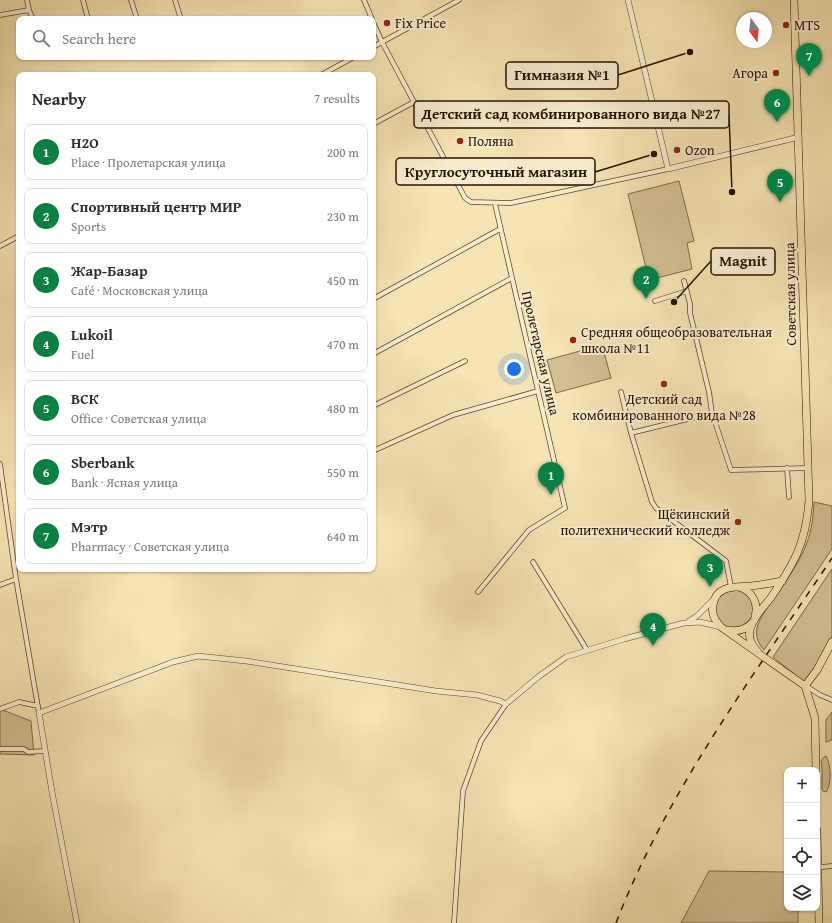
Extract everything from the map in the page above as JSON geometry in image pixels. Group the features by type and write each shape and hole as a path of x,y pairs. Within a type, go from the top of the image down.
{"main road":[{"name":"Советская улица","path":"754,620 782,581 798,553 808,520 809,500 794,0"},
{"path":"782,581 770,584 733,587 723,590 716,596 712,613 716,621 723,628 805,686 815,718 816,767"},
{"path":"733,587 744,588 753,597 756,605 750,640 758,652"},
{"path":"723,628 738,631 746,628 754,620"},
{"path":"805,686 817,670 832,642"},
{"path":"817,839 820,923"}],"street":[{"path":"27,0 32,16"},
{"path":"83,0 87,16"},
{"path":"132,0 136,16"},
{"path":"175,0 180,16"},
{"path":"364,0 371,16"},
{"path":"376,45 459,0"},
{"path":"628,0 668,169"},
{"path":"0,15 29,10"},
{"path":"376,29 465,198 471,202 494,204 511,203 668,169 799,137"},
{"path":"326,72 348,60"},
{"path":"376,122 414,102"},
{"name":"Пролетарская улица","path":"478,592 529,530 565,508 494,204"},
{"path":"376,297 500,230"},
{"path":"0,246 16,238"},
{"path":"376,352 512,278"},
{"path":"684,281 709,392 712,413 731,470 808,468"},
{"path":"655,301 687,291"},
{"path":"376,405 465,361"},
{"path":"376,450 453,415 538,391"},
{"path":"621,392 631,433 652,502 656,508 726,561 733,587"},
{"path":"631,433 712,413"},
{"path":"0,464 16,579 45,751 77,923"},
{"path":"787,468 789,497"},
{"path":"533,562 587,650"},
{"path":"0,585 16,579"},
{"path":"454,923 463,791 481,741 506,704 538,677 566,657 684,623 698,616 716,596"},
{"path":"684,623 700,622 723,628"},
{"path":"39,713 173,662 198,656 246,661 436,691 477,695 506,704"},
{"path":"805,686 820,696 832,700"},
{"path":"0,708 19,702 38,706"},
{"path":"0,748 24,749 28,752 45,751"},
{"path":"822,867 832,866"}],"shaded area":[{"path":"679,181 694,241 687,243 692,269 649,280 628,194"},
{"path":"602,345 611,378 556,393 547,360"},
{"path":"814,502 832,506 832,549 764,650 757,637 758,624 801,556 809,537 813,518"},
{"path":"832,569 832,636 815,669 805,683 773,657"},
{"path":"730,590 738,590 748,595 752,602 752,616 748,623 738,628 730,628 720,623 718,620 715,613 715,605 720,595 723,593"},
{"path":"0,709 31,721 34,755 0,754"},
{"path":"832,712 832,740 826,742 826,720"},
{"path":"826,756 830,774 828,789 826,792 822,789 821,761"},
{"path":"709,871 784,872 784,911 798,911 798,923 681,923"}],"railway":[{"path":"616,923 637,874 660,827 686,780 743,690 832,558"}],"place":[{"name":"Fix Price","path":"387,23"},
{"name":"MTS","path":"786,25"},
{"name":"Гимназия №1","path":"690,52"},
{"name":"Агора","path":"776,73"},
{"name":"Мэтр","path":"809,76"},
{"name":"Sberbank","path":"777,122"},
{"name":"Поляна","path":"460,141"},
{"name":"Ozon","path":"677,150"},
{"name":"Круглосуточный магазин","path":"654,154"},
{"name":"Детский сад комбинированного вида №27","path":"732,192"},
{"name":"ВСК","path":"780,202"},
{"name":"Спортивный центр МИР","path":"646,299"},
{"name":"Magnit","path":"674,302"},
{"name":"Средняя общеобразовательная школа №11","path":"573,340"},
{"name":"Детский сад комбинированного вида №28","path":"664,384"},
{"name":"Н2О","path":"551,495"},
{"name":"Щёкинский политехнический колледж","path":"738,522"},
{"name":"Жар-Базар","path":"710,587"},
{"name":"Lukoil","path":"653,646"}]}
